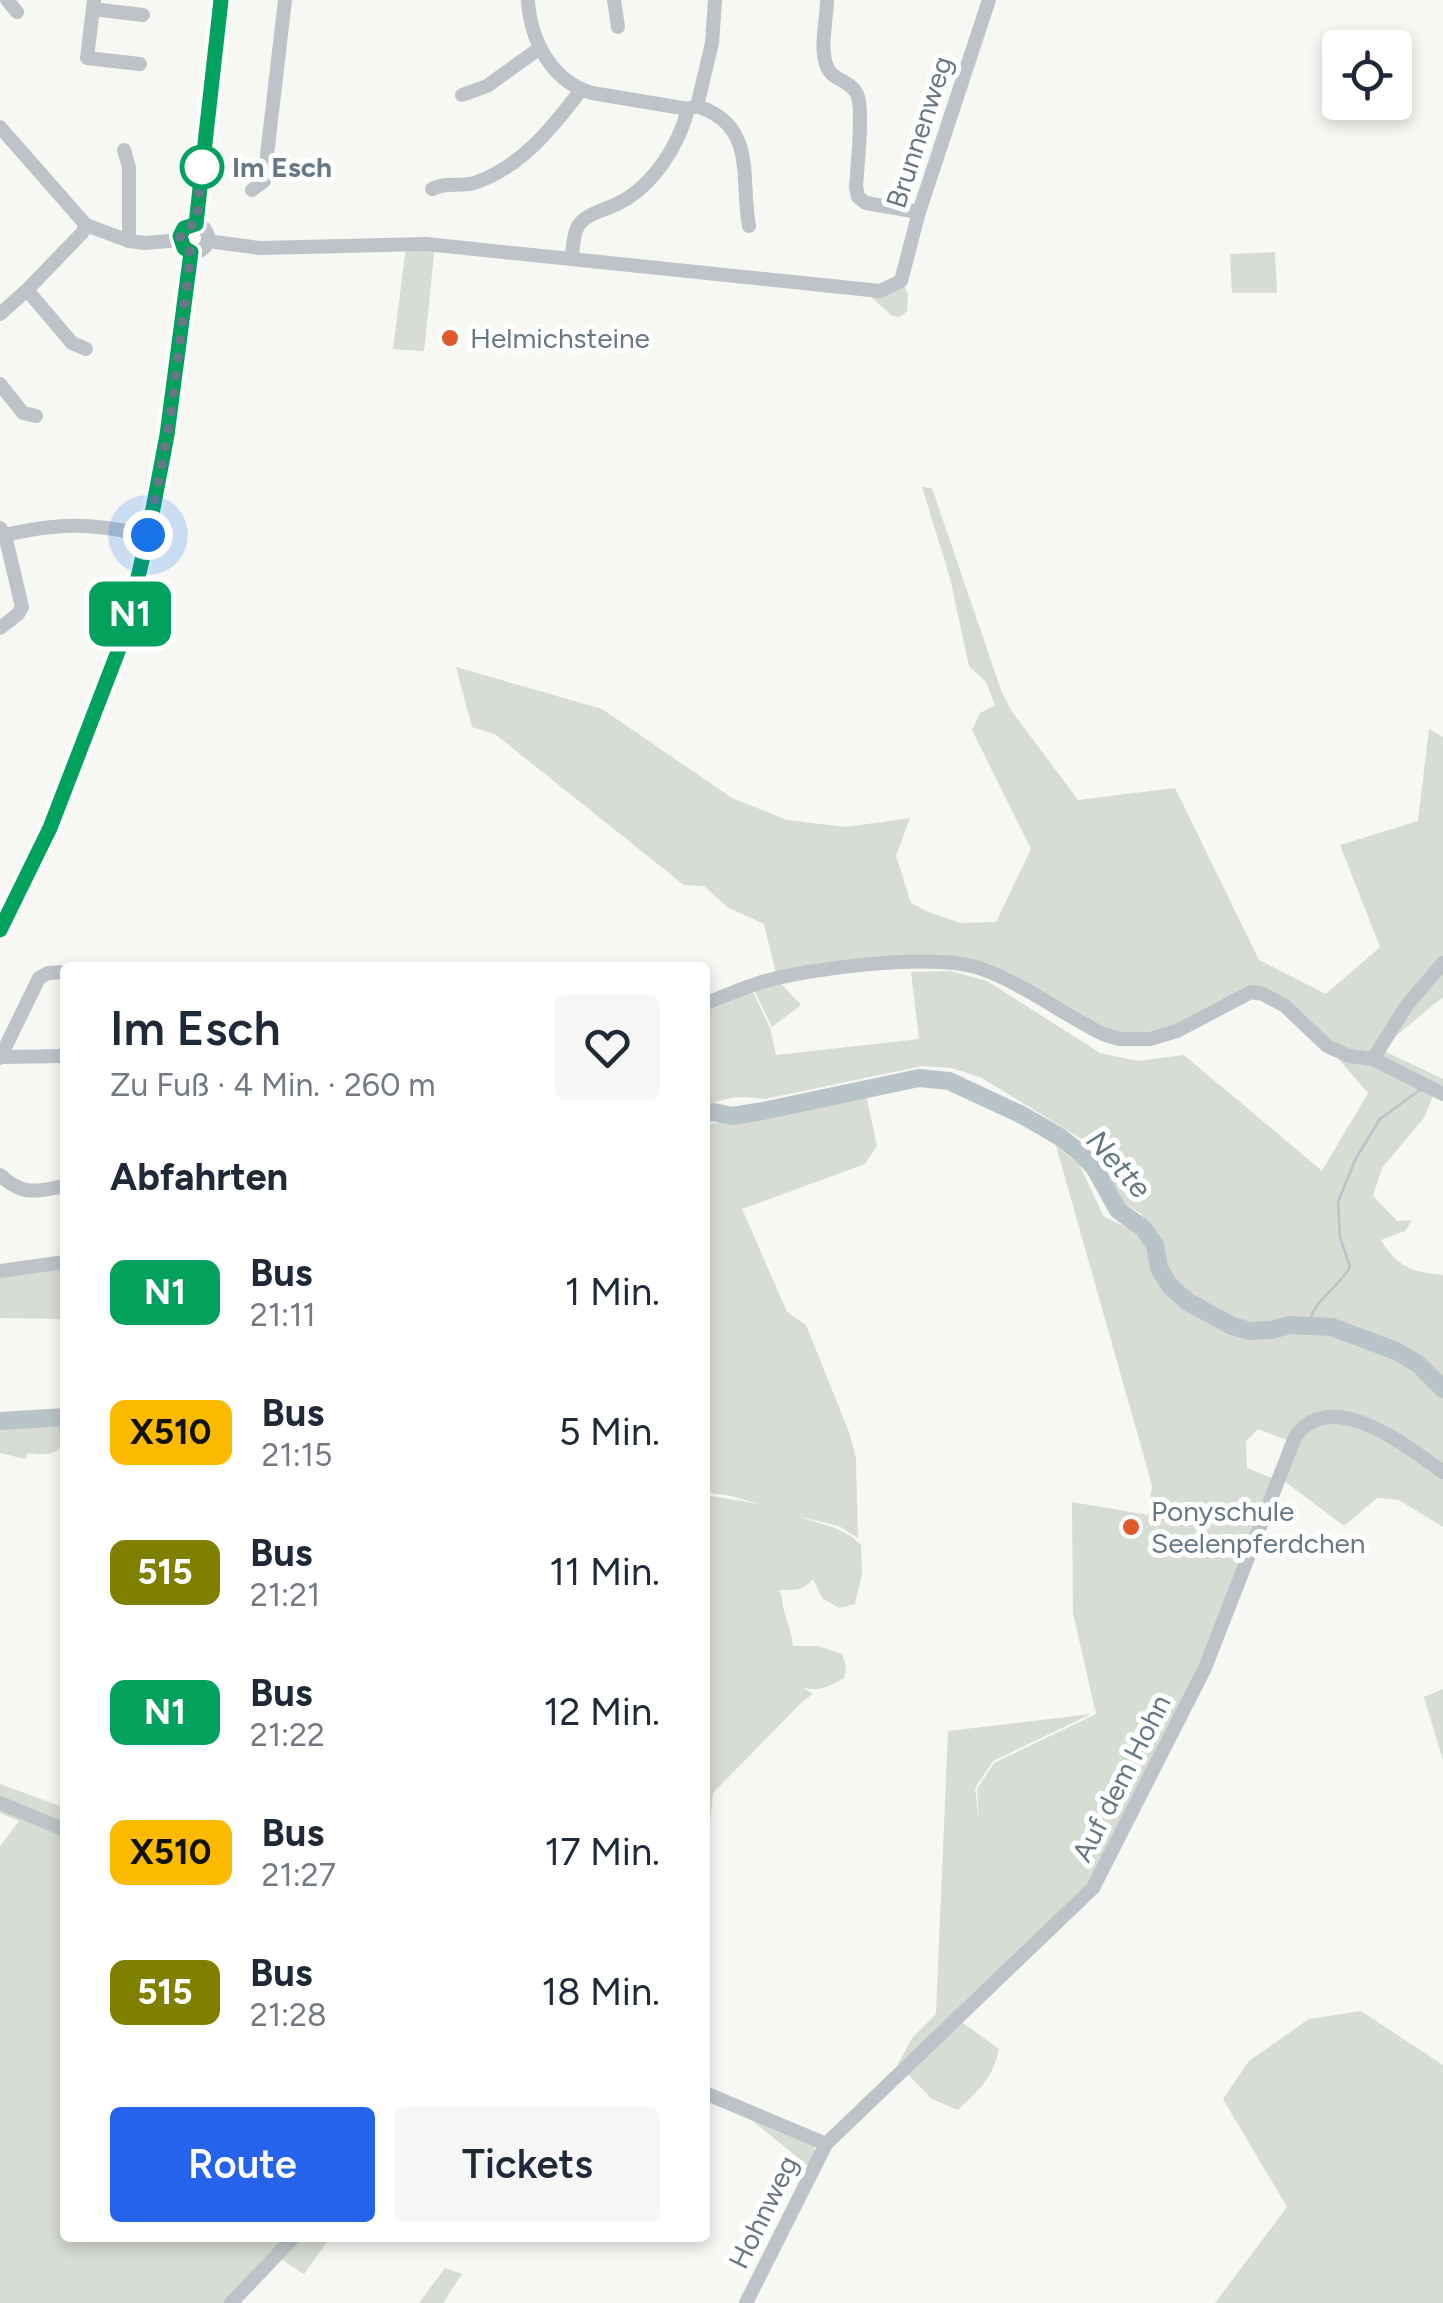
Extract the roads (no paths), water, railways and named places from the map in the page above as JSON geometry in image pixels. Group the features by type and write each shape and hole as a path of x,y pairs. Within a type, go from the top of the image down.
{"street":[{"path":"196,224 222,0"},
{"path":"252,190 264,181 285,0"},
{"path":"528,0 531,25 540,48 558,72 581,90 693,107 720,116 730,125 741,152 749,226"},
{"path":"614,0 618,27"},
{"path":"208,241 260,248 404,243 572,257 580,223 623,202 654,176 676,138 693,107 710,54 716,0"},
{"path":"827,0 825,66 854,88 860,104 858,198 866,203 919,212"},
{"name":"Brunnenweg","path":"572,257 880,291 900,280 989,0"},
{"path":"140,64 87,58 93,5 143,15"},
{"path":"462,95 487,86 540,48"},
{"path":"432,190 442,184 470,185 513,164 543,136 581,90"},
{"path":"0,127 86,226 128,241 180,240"},
{"path":"124,150 129,167 128,241"},
{"path":"196,224 207,232 208,241 204,249 191,252 180,240 184,228 196,224"},
{"path":"0,314 86,226"},
{"path":"0,930 50,828 124,636 170,421 191,252"},
{"path":"27,290 72,343 86,349"},
{"path":"0,384 23,413 36,416"},
{"path":"0,628 22,607 2,533 68,524 100,525 148,535"},
{"path":"710,1002 762,982 798,974 883,964 944,962 997,975 1118,1040 1150,1040 1177,1031 1252,992 1285,1006 1327,1046 1348,1056 1374,1059 1443,1094"},
{"path":"1374,1059 1407,1005 1443,963"},
{"path":"60,972 48,972 39,978 0,1058 60,1056"},
{"path":"0,1175 26,1192 60,1187"},
{"path":"0,1271 60,1263"},
{"name":"Auf dem Hohn","path":"826,2144 1093,1888 1205,1668 1301,1428 1312,1420 1336,1417 1359,1422 1394,1436 1443,1472"},
{"path":"0,1804 60,1828"},
{"path":"710,2095 826,2144"},
{"name":"Hohnweg","path":"746,2303 826,2144"},
{"path":"231,2303 289,2242"}],"waterway":[{"name":"Nette","path":"710,1113 732,1116 763,1111 919,1078 949,1081 1022,1115 1079,1152 1094,1167 1118,1210 1143,1228 1155,1245 1159,1268 1170,1286 1188,1302 1232,1326 1250,1331 1290,1325 1332,1327 1396,1351 1418,1364 1443,1389"},
{"path":"1309,1324 1321,1300 1350,1267 1340,1237 1338,1202 1356,1158 1380,1119 1421,1089"},
{"name":"Nette","path":"0,1421 60,1417"}],"place":[{"name":"Im Esch","path":"202,167"},
{"name":"Helmichsteine","path":"450,338"},
{"name":"Ponyschule Seelenpferdchen","path":"1131,1527"}]}
